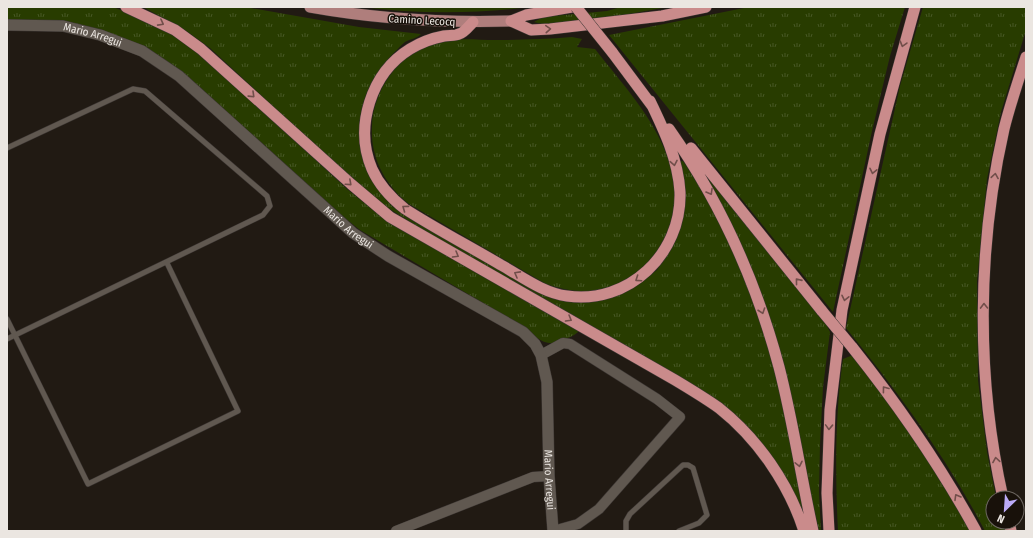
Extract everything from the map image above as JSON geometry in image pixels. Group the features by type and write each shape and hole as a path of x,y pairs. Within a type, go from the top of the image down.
{"highway":[{"path":"126,7 175,30 201,49 351,184 390,217 675,380 720,409 741,428 777,472 793,503 804,531"},
{"path":"511,21 526,15 572,7"},
{"path":"576,7 650,101 697,169 719,208 751,279 779,369 813,531"},
{"path":"511,21 530,30 563,28 662,16 706,7"},
{"path":"830,531 827,494 830,410 842,310 886,111 915,7"},
{"path":"473,22 460,34 433,39 410,49 388,68 370,101 363,133 366,150 372,169 381,185 404,209 539,286 566,296 596,296 613,292 639,279 662,256 674,231 680,192 671,146 650,101"},
{"path":"1002,490 990,424 984,345 983,286 987,231 995,176 1004,129 1026,57"},
{"path":"650,101 671,123 852,347 914,428 948,480 976,531"}],"main road":[{"name":"Camino Lecocq","path":"317,8 400,20 473,22 511,21"}],"street":[{"name":"Mario Arregui","path":"7,25 63,26 100,35 142,51 179,76 353,234 388,256 514,326 535,344 542,355 547,382 549,476 554,531"},
{"path":"542,355 563,344 570,344 657,399 680,417 599,509 578,524 554,531"},
{"path":"396,531 533,477 549,476"}],"lane":[{"path":"7,148 133,89 139,88 145,91 270,200 268,211 263,215 7,339"},
{"path":"7,319 88,484 238,411 166,263"},
{"path":"626,531 626,521 630,514 683,465 688,465 693,468 707,515 700,523 679,531"}],"green space":[{"path":"7,7 113,7 150,22 183,41 204,57 347,189 378,214 578,330 578,332 564,340 552,343 537,338 522,326 360,230 332,208 193,81 133,43 7,21"},
{"path":"143,7 245,7 359,27 421,34 418,37 405,42 399,47 376,75 366,94 361,113 360,133 362,152 369,171 379,190 393,207 537,290 611,297 626,292 657,270 676,240 681,225 683,211 678,162 683,161 698,184 724,232 746,282 764,333 781,396 803,508 799,508 746,428 388,208 329,158 210,48 185,30"},
{"path":"361,7 530,7 467,12 424,12"},
{"path":"621,7 668,7 595,20 546,25 534,22 543,17 607,11"},
{"path":"749,7 905,7 890,56 872,131 833,312 609,35"},
{"path":"923,7 1026,7 1026,30 1001,112 987,179 977,281 978,380 987,452 994,490 985,490 985,530 1005,531 985,531 955,477 921,426 846,328 900,86"},
{"path":"572,37 582,39 577,47 595,49 629,91 649,120 665,151 671,168 674,188 674,207 670,226 662,243 651,259 637,272 621,282 603,289 589,291 567,290 546,284 409,204 393,188 381,170 376,159 372,137 374,113 377,100 383,87 399,64 409,55 421,48 441,41 457,39 515,40"},
{"path":"693,157 824,320 830,332 823,387 820,445 819,492 821,531 819,531 780,354"},
{"path":"853,355 897,411 972,531 838,531 836,466 838,402 843,359"}]}
